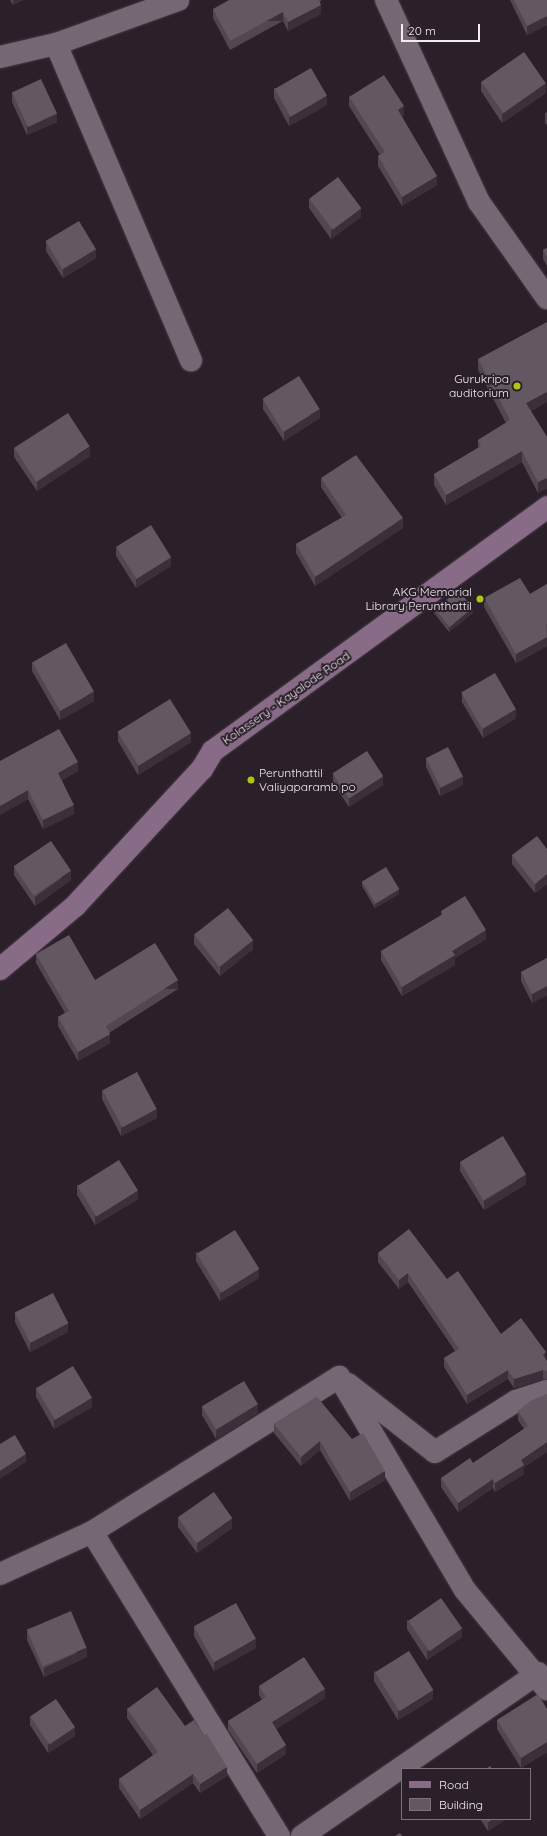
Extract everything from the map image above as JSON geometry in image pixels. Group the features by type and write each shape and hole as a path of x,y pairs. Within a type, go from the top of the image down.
{"main road":[{"name":"Kolassery - Kayalode Road","path":"0,969 75,906 202,769 212,751 547,507"}],"street":[{"path":"0,57 56,44 178,0"},
{"path":"386,0 479,202 547,298"},
{"path":"56,44 191,360"},
{"path":"339,1377 435,1452 516,1401 547,1391"},
{"path":"0,1574 92,1532 339,1377"},
{"path":"339,1377 465,1590 542,1681 407,1768"},
{"path":"92,1532 279,1836"},
{"path":"302,1836 401,1772"}],"building":[{"path":"229,0 319,0 321,5 288,22 283,12 230,41 213,9"},
{"path":"514,0 547,0 547,16 527,26"},
{"path":"524,52 546,83 503,113 481,82"},
{"path":"311,68 327,96 291,117 275,89"},
{"path":"384,75 404,106 398,110 437,176 402,197 378,156 385,152 349,97"},
{"path":"41,79 57,113 28,127 12,93"},
{"path":"338,177 361,208 333,230 309,199"},
{"path":"79,221 96,249 63,269 46,241"},
{"path":"547,248 547,257 543,250"},
{"path":"547,322 547,392 526,403 547,437 547,478 538,482 522,451 446,495 434,474 481,446 478,440 510,420 478,359"},
{"path":"299,376 320,409 283,432 263,399"},
{"path":"68,413 90,447 36,481 14,448"},
{"path":"356,455 403,518 315,577 296,544 346,515 321,478"},
{"path":"151,525 171,557 136,579 116,547"},
{"path":"520,578 530,594 547,584 547,637 516,654 484,598"},
{"path":"458,590 473,608 450,627 435,609"},
{"path":"66,643 94,691 60,711 32,662"},
{"path":"495,673 516,709 482,729 461,692"},
{"path":"170,699 191,733 139,766 117,732"},
{"path":"59,729 78,762 58,773 74,805 43,820 28,790 0,806 0,761"},
{"path":"448,747 463,776 441,788 426,758"},
{"path":"367,751 383,776 349,798 333,773"},
{"path":"537,836 547,849 547,874 535,884 512,855"},
{"path":"51,841 71,871 34,896 14,866"},
{"path":"386,867 399,889 375,904 362,881"},
{"path":"465,896 486,930 452,951 455,955 402,987 381,951 443,914 441,911"},
{"path":"228,908 253,940 219,967 194,934"},
{"path":"69,935 95,980 155,943 178,980 106,1026 110,1034 78,1052 58,1017 69,1011 36,954"},
{"path":"547,958 547,986 532,994 521,972"},
{"path":"137,1072 157,1109 122,1127 103,1090"},
{"path":"503,1136 526,1175 483,1200 460,1162"},
{"path":"119,1160 138,1191 97,1216 77,1186"},
{"path":"409,1229 447,1279 458,1271 501,1334 521,1318 546,1352 543,1355 547,1361 547,1371 543,1370 514,1379 508,1370 467,1395 444,1358 459,1349 408,1273 399,1280 378,1253"},
{"path":"235,1230 259,1269 221,1293 197,1254"},
{"path":"53,1293 68,1323 30,1343 15,1313"},
{"path":"73,1366 92,1398 55,1420 36,1388"},
{"path":"244,1381 258,1404 216,1429 202,1406"},
{"path":"547,1394 547,1442 521,1460 524,1465 495,1483 493,1479 458,1503 441,1478 470,1458 473,1463 528,1426 518,1411 530,1401"},
{"path":"317,1397 352,1439 363,1433 385,1471 350,1492 320,1441 301,1457 274,1424"},
{"path":"15,1435 26,1454 0,1471 0,1444"},
{"path":"214,1492 232,1518 196,1543 178,1517"},
{"path":"441,1598 462,1628 429,1651 408,1621"},
{"path":"236,1603 256,1639 214,1662 194,1626"},
{"path":"71,1611 87,1648 42,1667 27,1630"},
{"path":"409,1651 433,1690 399,1711 375,1672"},
{"path":"304,1657 325,1689 272,1722 286,1745 257,1764 228,1721 266,1697 259,1686"},
{"path":"157,1687 185,1726 194,1720 204,1735 207,1734 227,1767 200,1784 193,1774 140,1810 119,1779 158,1752 127,1709"},
{"path":"538,1694 547,1709 547,1742 521,1758 497,1720"},
{"path":"56,1699 75,1727 49,1745 30,1716"},
{"path":"400,1833 402,1836 395,1836"}],"place":[{"name":"Gurukripa auditorium","path":"517,386"},
{"name":"AKG Memorial Library Perunthattil","path":"480,599"},
{"name":"Perunthattil Valiyaparamb po","path":"251,780"}]}
